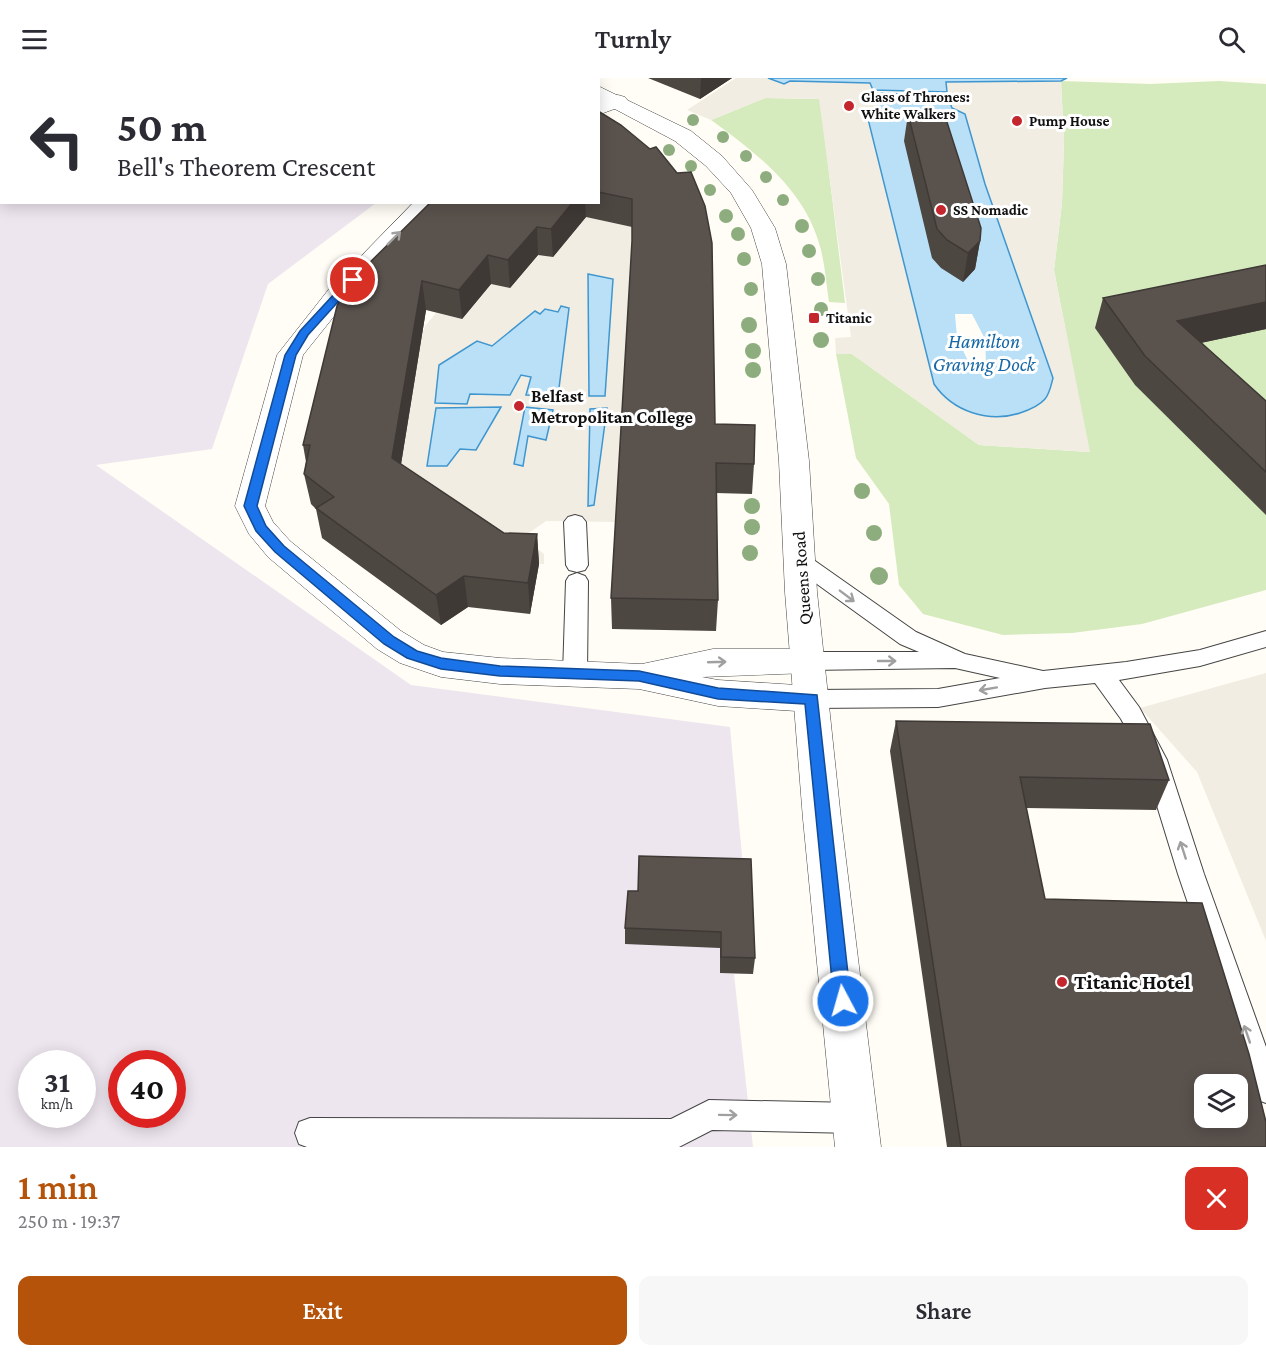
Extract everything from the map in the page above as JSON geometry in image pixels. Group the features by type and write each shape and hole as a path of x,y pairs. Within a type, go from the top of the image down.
{"street":[{"name":"Queens Road","path":"605,101 683,136 714,161 741,190 763,228 774,264 794,461 800,561 822,819 857,1132"},
{"path":"426,204 338,294 304,333 290,355 250,506 260,528 279,549 389,640 412,654 441,663 500,671 639,676 718,693 810,680"}],"lane":[{"path":"575,522 577,573 575,674"},
{"path":"800,561 908,638 960,661 1045,679"},
{"path":"810,680 938,698 1045,679 1102,674 1200,658 1266,639"},
{"path":"810,680 960,661"},
{"path":"1102,674 1130,713 1155,760 1191,874 1266,1089"},
{"path":"310,1133 683,1140 709,1115 857,1132"}],"shaded area":[{"path":"736,78 768,78 784,84 790,81 871,83 879,109 868,115 985,184 965,115 952,108 946,82 1061,81 1064,141 1062,203 1054,270 1090,452 979,445 852,354 836,354 835,338 851,337 819,99 765,98 711,120 687,110"},
{"path":"0,204 375,204 268,284 212,449 96,465 411,685 730,727 753,974 734,974 753,1147 0,1147"},
{"path":"586,217 632,227 632,270 619,522 546,521 523,537 544,554 544,564 507,563 399,475 425,326 436,313 462,319 491,284 510,288 538,255 553,257","holes":["588,274 613,279 604,396 589,396","545,309 558,312 527,395 531,376 521,375 509,395 469,394 492,346 535,311 540,314","525,407 528,436 523,465 514,463"]},
{"path":"1266,673 1266,941 1197,772 1140,708"}],"green space":[{"path":"1061,81 1150,84 1219,81 1266,84 1266,590 1142,624 1072,633 1003,635 923,614 899,585 889,504 856,458 836,354 852,354 979,445 1089,452 1054,270 1062,203 1064,141"},
{"path":"765,98 820,99 845,303 829,302 819,243 802,205 776,173 760,158 711,120"}],"water":[{"path":"768,78 1067,78 1061,81 946,82 947,92 873,90 870,83 790,81 784,84"},
{"name":"Hamilton Graving Dock","path":"873,93 947,95 952,108 965,114 985,184 1053,378 1047,397 1034,408 1008,416 984,416 972,413 951,402 934,384 867,115 879,109"},
{"path":"588,274 613,279 605,396 589,396"},
{"path":"561,306 569,308 558,396 526,395 531,377 521,375 510,395 470,394 467,404 435,403 439,365 477,341 492,346 535,311 540,314 545,309 558,312"},
{"path":"501,407 476,450 460,449 447,466 427,466 436,408"},
{"path":"525,407 553,410 546,440 528,436 523,466 514,464"},
{"path":"607,408 594,505 588,506 590,409"}],"pier":[{"path":"955,314 972,314 985,339 986,363 969,363 957,338"}],"building":[{"path":"600,112 621,125 650,149 656,147 677,173 691,172 705,206 712,243 715,424 755,425 754,464 716,463 718,600 611,598 632,241 632,199 600,192"},
{"path":"933,113 946,119 981,228 980,241 968,253 947,240 937,229 908,114"},
{"path":"429,204 571,204 551,229 537,227 508,260 488,255 459,290 422,281 392,458 504,533 537,534 528,583 464,576 436,595 316,508 334,497 304,474 310,445 303,445 337,306 352,280"},
{"path":"1266,265 1266,302 1177,321 1266,401 1266,472 1145,356 1103,298"},
{"name":"Titanic Hotel","path":"896,721 1150,724 1169,780 1020,777 1045,899 1202,903 1249,1054 1266,1122 1266,1147 961,1147"},
{"path":"639,856 751,859 755,958 721,957 721,932 625,928 628,891 638,891"}],"place":[{"name":"Glass of Thrones: White Walkers","path":"849,106"},
{"name":"Pump House","path":"1017,121"},
{"name":"SS Nomadic","path":"941,210"},
{"name":"Titanic","path":"814,318"},
{"name":"Belfast Metropolitan College","path":"519,406"},
{"name":"Titanic Hotel","path":"1062,982"}],"route":[{"path":"353,280 304,333 290,355 250,506 260,528 279,549 389,640 412,654 441,663 500,671 639,676 718,693 812,699 822,819 843,1001"}]}
